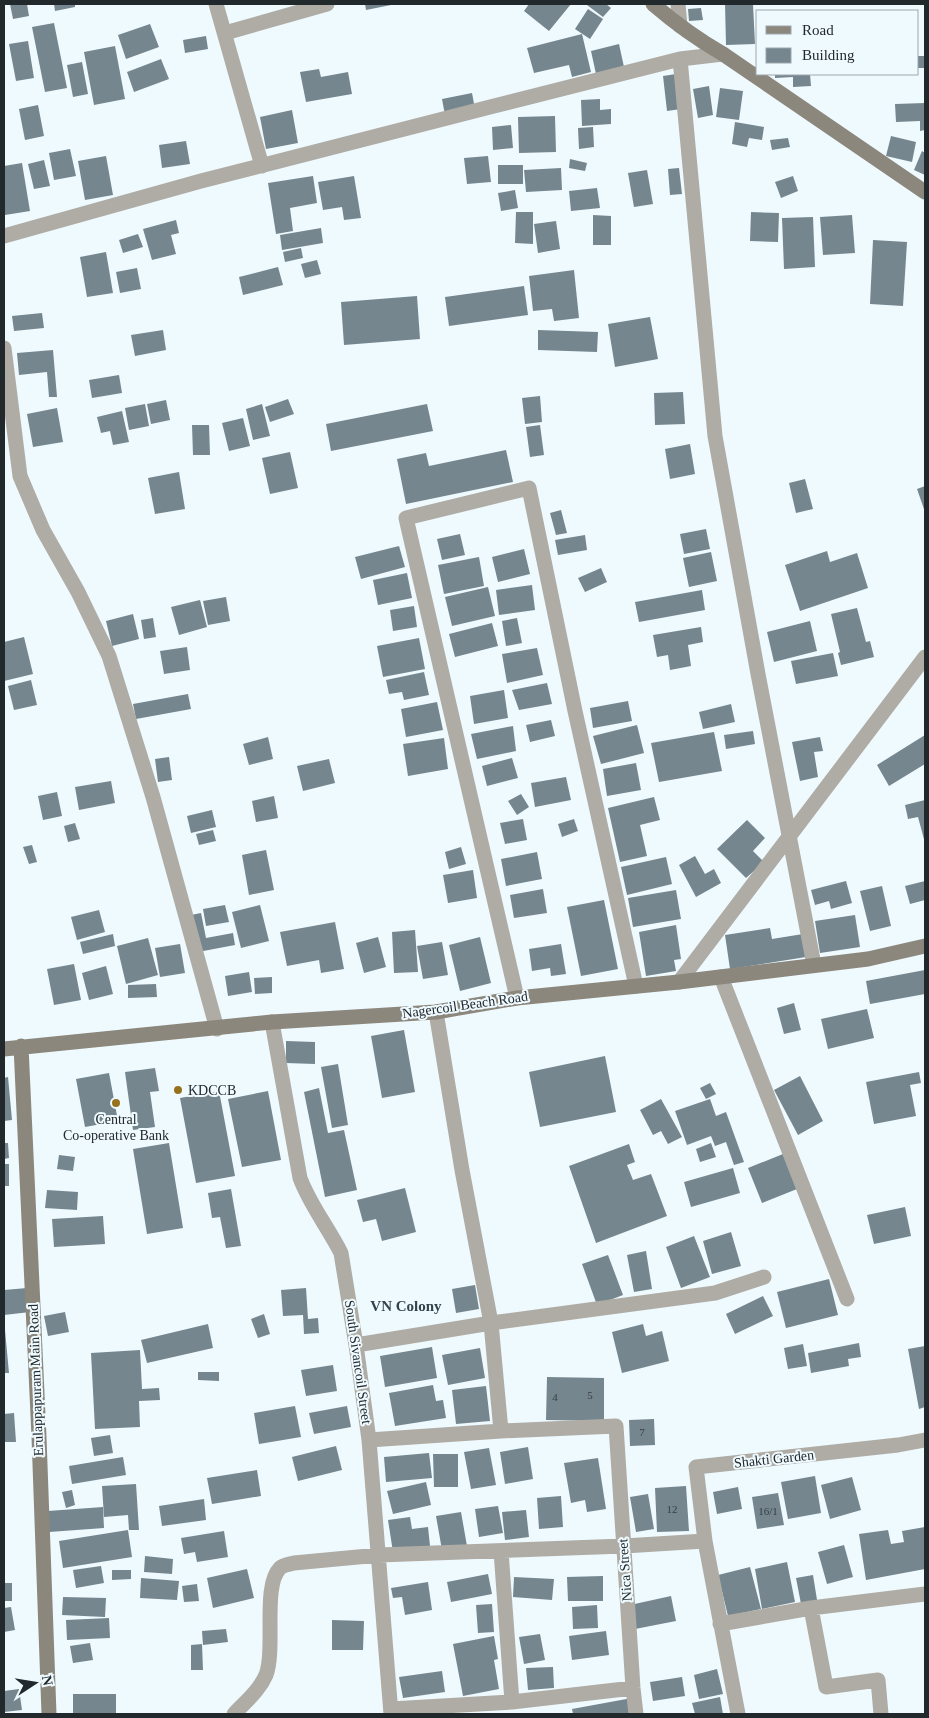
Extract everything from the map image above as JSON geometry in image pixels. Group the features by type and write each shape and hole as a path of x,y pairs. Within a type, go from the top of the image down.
{"main road":[{"path":"653,4 680,26 925,192"},
{"name":"Nagercoil Beach Road","path":"4,1049 272,1022 436,1012 517,998 679,982 868,959 925,946"},
{"name":"Erulappapuram Main Road","path":"21,1046 39,1428 49,1714"}],"street":[{"path":"216,4 262,166"},
{"path":"225,33 327,4"},
{"path":"678,4 680,26"},
{"path":"4,236 262,166 680,59 723,54"},
{"path":"680,59 715,436 814,966"},
{"path":"4,348 20,476 43,530 78,592 108,656 153,797 217,1029"},
{"path":"517,998 406,518 529,488 575,711 636,986"},
{"path":"679,982 925,657"},
{"path":"720,977 847,1299"},
{"path":"369,1440 501,1431 491,1323 462,1170 436,1012"},
{"name":"South Sivancoil Street","path":"272,1022 300,1178 306,1195 334,1239 340,1253 356,1345 369,1440 391,1712"},
{"path":"356,1345 491,1323 714,1293 764,1277"},
{"name":"Nica Street","path":"501,1431 616,1426 636,1714"},
{"name":"Shakti Garden","path":"705,1541 696,1467 898,1445 925,1440"},
{"path":"234,1714 258,1689 266,1675 270,1658 270,1603 274,1580 279,1569 294,1563 379,1555 624,1546 705,1541 738,1714"},
{"path":"501,1551 512,1702"},
{"path":"720,1624 811,1608 925,1594"},
{"path":"811,1608 826,1687 878,1680 881,1714"},
{"path":"391,1712 512,1702 633,1688"}],"building":[{"path":"10,4 27,4 29,16 13,19"},
{"path":"54,4 75,4 75,7 55,11"},
{"path":"365,4 391,4 391,5 366,10"},
{"path":"529,4 571,4 549,31 524,11"},
{"path":"588,4 606,4 611,8 603,17"},
{"path":"725,4 753,4 755,44 726,45"},
{"path":"701,8 703,20 689,21 688,9"},
{"path":"588,9 603,19 590,39 575,29"},
{"path":"54,23 67,88 45,92 32,27"},
{"path":"150,24 159,47 126,59 118,35"},
{"path":"582,34 591,72 572,77 569,65 534,73 527,48"},
{"path":"206,36 208,49 185,53 183,40"},
{"path":"28,41 34,78 16,81 9,44"},
{"path":"619,44 624,67 596,74 591,51"},
{"path":"115,46 125,99 94,105 84,52"},
{"path":"919,56 925,56 925,68 919,68"},
{"path":"161,59 169,79 134,92 127,72"},
{"path":"82,62 88,94 73,97 67,65"},
{"path":"319,69 321,77 348,72 352,94 306,102 300,72"},
{"path":"676,74 681,109 667,111 663,76"},
{"path":"775,75 810,75 811,86 793,87 793,77 775,78"},
{"path":"709,86 713,115 698,118 693,89"},
{"path":"720,88 743,91 739,120 716,117"},
{"path":"472,93 475,109 445,115 442,99"},
{"path":"600,99 600,110 611,109 611,124 582,126 581,100"},
{"path":"925,103 925,130 920,131 920,121 896,122 895,104"},
{"path":"38,105 44,136 25,140 19,109"},
{"path":"292,110 298,143 266,149 260,117"},
{"path":"555,116 556,152 519,153 518,117"},
{"path":"735,122 764,127 762,140 749,138 747,147 732,144"},
{"path":"511,125 513,148 493,150 492,127"},
{"path":"593,127 594,147 579,149 578,128"},
{"path":"891,136 916,142 912,162 886,156"},
{"path":"788,138 790,147 772,150 770,140"},
{"path":"186,141 190,164 162,168 159,145"},
{"path":"70,149 76,176 54,180 49,153"},
{"path":"922,151 925,153 925,175 914,170"},
{"path":"106,156 113,195 85,200 78,161"},
{"path":"488,156 491,182 467,184 464,158"},
{"path":"570,159 587,163 585,171 569,168"},
{"path":"44,160 50,186 34,189 28,164"},
{"path":"22,163 30,211 5,215 4,166"},
{"path":"498,165 523,165 523,184 498,184"},
{"path":"561,168 562,190 526,192 524,170"},
{"path":"679,168 682,194 670,195 668,169"},
{"path":"647,170 653,204 634,207 628,173"},
{"path":"313,176 317,203 290,208 293,231 276,234 268,183"},
{"path":"354,176 361,218 344,220 342,207 323,210 318,182"},
{"path":"793,176 798,191 781,198 775,182"},
{"path":"597,188 600,208 571,211 569,191"},
{"path":"515,190 518,208 501,211 498,193"},
{"path":"516,212 533,212 533,244 515,243"},
{"path":"751,212 779,213 778,242 750,241"},
{"path":"593,215 611,216 611,245 593,245"},
{"path":"852,215 855,253 823,255 820,217"},
{"path":"813,217 815,267 784,269 782,218"},
{"path":"176,220 179,233 171,235 176,254 152,260 143,229"},
{"path":"556,221 560,249 538,253 534,224"},
{"path":"321,228 323,243 282,250 280,235"},
{"path":"138,234 143,247 123,253 119,240"},
{"path":"873,240 907,242 903,306 870,304"},
{"path":"301,248 303,258 285,262 283,252"},
{"path":"106,252 113,293 87,297 80,257"},
{"path":"317,260 321,274 305,278 301,264"},
{"path":"278,267 283,285 243,295 239,277"},
{"path":"137,268 141,289 120,293 116,272"},
{"path":"574,270 579,318 554,321 552,309 533,311 529,276"},
{"path":"524,286 528,315 449,326 445,297"},
{"path":"417,296 420,339 344,345 341,302"},
{"path":"42,313 44,328 14,331 12,316"},
{"path":"650,317 658,359 615,367 608,324"},
{"path":"163,330 166,350 135,356 131,335"},
{"path":"538,330 598,332 597,352 538,350"},
{"path":"53,350 57,397 49,397 47,372 19,375 17,353"},
{"path":"119,375 122,393 92,398 89,380"},
{"path":"683,392 685,424 655,425 654,393"},
{"path":"540,396 542,422 525,424 522,398"},
{"path":"288,399 294,414 270,422 265,407"},
{"path":"166,400 170,420 151,424 147,404"},
{"path":"145,404 149,426 129,430 125,408"},
{"path":"262,404 270,436 253,440 246,409"},
{"path":"427,404 433,431 331,451 326,424"},
{"path":"57,408 63,442 33,447 27,414"},
{"path":"122,411 129,442 113,445 110,431 101,433 97,417"},
{"path":"243,418 250,446 229,451 222,423"},
{"path":"192,425 209,425 210,455 193,455"},
{"path":"540,425 544,455 530,457 526,427"},
{"path":"690,444 695,474 670,479 665,449"},
{"path":"506,450 513,482 406,504 397,459 426,453 429,466"},
{"path":"290,452 298,488 270,494 262,458"},
{"path":"179,472 185,509 155,514 148,478"},
{"path":"805,479 813,509 796,513 789,483"},
{"path":"925,486 925,512 917,489"},
{"path":"561,510 567,533 556,535 550,513"},
{"path":"706,529 710,549 684,554 680,534"},
{"path":"460,534 465,555 442,560 437,539"},
{"path":"585,535 587,550 558,555 555,540"},
{"path":"399,546 405,567 361,579 355,557"},
{"path":"524,549 530,574 498,582 492,557"},
{"path":"827,551 830,562 857,553 868,588 800,611 785,565"},
{"path":"711,552 717,581 689,587 683,558"},
{"path":"479,557 484,586 444,594 438,565"},
{"path":"601,568 607,582 585,592 578,578"},
{"path":"407,573 412,598 378,605 373,580"},
{"path":"532,585 535,610 499,615 496,590"},
{"path":"488,587 495,616 452,626 445,597"},
{"path":"702,590 705,610 639,622 635,602"},
{"path":"226,597 230,621 208,625 203,601"},
{"path":"200,600 207,627 179,635 171,607"},
{"path":"414,606 417,627 393,631 390,610"},
{"path":"857,608 866,642 870,641 874,657 841,665 838,653 840,652 831,614"},
{"path":"133,614 139,639 112,646 106,621"},
{"path":"153,618 156,637 144,639 141,620"},
{"path":"517,618 522,643 506,646 502,621"},
{"path":"810,621 817,651 774,662 767,632"},
{"path":"492,623 498,646 455,657 449,634"},
{"path":"701,627 703,642 688,645 691,666 670,670 668,655 657,657 653,635"},
{"path":"24,637 33,674 4,681 4,642"},
{"path":"419,638 425,669 383,677 377,646"},
{"path":"187,647 190,670 164,674 160,651"},
{"path":"537,648 543,675 507,683 502,654"},
{"path":"833,653 838,676 796,684 791,661"},
{"path":"424,672 429,695 404,700 402,692 389,694 386,680"},
{"path":"31,680 37,705 14,710 8,686"},
{"path":"547,683 552,704 519,710 512,690"},
{"path":"504,690 508,718 474,724 470,696"},
{"path":"188,694 191,709 136,719 133,704"},
{"path":"628,701 632,721 593,728 590,708"},
{"path":"437,702 443,730 406,737 401,709"},
{"path":"731,704 735,722 703,729 699,712"},
{"path":"551,720 555,736 530,742 526,725"},
{"path":"637,725 644,753 601,764 593,736"},
{"path":"513,726 516,751 477,759 471,734"},
{"path":"753,731 755,744 726,749 724,735"},
{"path":"714,732 722,771 659,782 651,743"},
{"path":"925,735 925,764 889,786 877,765"},
{"path":"268,737 273,759 249,765 243,744"},
{"path":"820,737 823,751 814,752 818,777 800,781 792,742"},
{"path":"444,738 448,769 408,776 403,744"},
{"path":"169,757 172,780 158,782 155,759"},
{"path":"512,758 518,778 487,786 482,766"},
{"path":"329,759 335,783 303,791 297,766"},
{"path":"636,763 641,790 607,796 603,769"},
{"path":"566,777 571,800 535,807 531,783"},
{"path":"111,781 115,803 79,810 75,787"},
{"path":"57,792 62,816 43,820 38,796"},
{"path":"521,794 529,807 517,815 508,801"},
{"path":"274,796 278,818 256,822 252,801"},
{"path":"654,797 660,820 640,825 647,856 620,862 608,808"},
{"path":"925,800 925,843 918,817 908,819 905,805"},
{"path":"212,810 216,827 191,833 187,816"},
{"path":"523,819 527,840 505,844 500,823"},
{"path":"574,819 578,831 562,837 558,824"},
{"path":"747,820 765,838 753,851 764,862 746,878 717,849"},
{"path":"75,823 80,839 68,842 64,826"},
{"path":"213,830 216,841 199,845 196,834"},
{"path":"32,845 37,862 29,864 23,847"},
{"path":"461,847 466,864 449,869 445,852"},
{"path":"266,850 274,890 249,895 242,855"},
{"path":"537,852 542,879 506,886 501,859"},
{"path":"695,856 705,874 714,869 721,883 696,897 679,865"},
{"path":"666,857 672,884 627,895 621,867"},
{"path":"473,870 477,898 448,903 443,875"},
{"path":"846,881 852,903 831,909 829,901 815,905 811,890"},
{"path":"925,881 925,900 910,904 905,886"},
{"path":"882,886 891,926 870,931 860,891"},
{"path":"543,889 547,913 514,918 510,895"},
{"path":"676,890 681,919 633,927 628,898"},
{"path":"604,900 618,969 581,976 567,907"},
{"path":"225,905 229,922 206,926 203,909"},
{"path":"260,905 269,941 241,948 232,912"},
{"path":"99,910 105,932 77,940 71,917"},
{"path":"201,913 206,938 233,933 235,945 198,952 191,915"},
{"path":"855,915 860,947 820,953 815,921"},
{"path":"335,922 344,969 321,973 319,960 287,966 280,932"},
{"path":"676,925 681,959 674,960 676,971 646,976 639,932"},
{"path":"770,928 772,939 803,934 806,957 730,969 725,935"},
{"path":"415,930 418,972 394,973 392,932"},
{"path":"113,934 115,946 83,954 80,942"},
{"path":"378,937 386,967 364,973 356,943"},
{"path":"480,937 491,983 460,991 449,945"},
{"path":"148,938 158,975 126,984 117,946"},
{"path":"442,942 448,975 423,979 417,946"},
{"path":"180,944 185,973 160,977 155,948"},
{"path":"561,944 566,974 551,976 550,968 532,971 529,949"},
{"path":"74,964 81,1000 54,1005 47,969"},
{"path":"106,966 113,994 89,1000 82,973"},
{"path":"925,970 925,994 870,1004 866,981"},
{"path":"249,972 252,992 228,996 225,976"},
{"path":"272,977 272,993 255,994 254,978"},
{"path":"156,984 157,997 128,998 128,985"},
{"path":"794,1003 801,1030 784,1034 777,1008"},
{"path":"867,1009 874,1038 828,1049 821,1019"},
{"path":"404,1030 415,1092 382,1098 371,1036"},
{"path":"286,1041 315,1042 315,1064 286,1063"},
{"path":"605,1056 616,1112 540,1127 529,1072"},
{"path":"338,1064 348,1125 332,1128 321,1067"},
{"path":"155,1068 159,1091 150,1092 155,1127 133,1130 125,1072"},
{"path":"919,1072 921,1083 910,1085 916,1116 874,1124 866,1082"},
{"path":"109,1073 118,1121 85,1127 76,1079"},
{"path":"800,1076 823,1121 798,1135 774,1090"},
{"path":"8,1077 12,1120 4,1121 4,1078"},
{"path":"710,1083 716,1094 706,1099 700,1088"},
{"path":"319,1088 328,1133 344,1130 357,1190 325,1197 304,1092"},
{"path":"219,1091 235,1176 196,1183 180,1098"},
{"path":"268,1091 281,1160 242,1167 228,1099"},
{"path":"661,1099 682,1137 668,1144 661,1131 653,1135 640,1110"},
{"path":"710,1099 716,1116 726,1112 744,1162 734,1165 726,1142 715,1146 711,1136 687,1145 675,1111"},
{"path":"4,1143 8,1143 9,1158 4,1159"},
{"path":"169,1143 183,1228 147,1234 133,1149"},
{"path":"711,1143 716,1157 700,1162 696,1149"},
{"path":"629,1144 635,1162 627,1165 633,1180 651,1174 667,1216 596,1243 569,1166"},
{"path":"783,1154 797,1189 762,1203 748,1168"},
{"path":"59,1155 75,1157 73,1171 57,1169"},
{"path":"4,1164 9,1164 9,1186 4,1186"},
{"path":"733,1168 740,1193 691,1207 684,1182"},
{"path":"405,1188 416,1232 382,1241 376,1219 363,1222 357,1200"},
{"path":"231,1189 241,1246 226,1248 220,1217 212,1218 208,1193"},
{"path":"47,1190 78,1192 77,1210 45,1208"},
{"path":"905,1207 911,1236 874,1244 867,1215"},
{"path":"103,1216 105,1244 54,1247 52,1219"},
{"path":"731,1232 741,1266 712,1274 703,1241"},
{"path":"694,1236 710,1277 681,1288 666,1247"},
{"path":"646,1251 652,1289 634,1292 627,1255"},
{"path":"608,1255 623,1295 597,1305 582,1264"},
{"path":"829,1279 838,1315 786,1328 777,1292"},
{"path":"475,1285 479,1309 456,1313 452,1289"},
{"path":"27,1288 30,1312 4,1315 4,1290"},
{"path":"306,1288 308,1319 318,1318 319,1333 304,1334 303,1315 283,1316 281,1290"},
{"path":"763,1296 773,1316 735,1334 726,1314"},
{"path":"65,1312 69,1332 48,1336 44,1316"},
{"path":"264,1314 270,1334 258,1338 251,1319"},
{"path":"208,1324 213,1348 147,1363 141,1340"},
{"path":"643,1324 646,1336 662,1331 669,1361 622,1373 612,1332"},
{"path":"5,1330 9,1373 4,1373"},
{"path":"859,1343 861,1357 848,1359 849,1366 811,1373 808,1353"},
{"path":"803,1344 807,1366 788,1369 784,1348"},
{"path":"925,1346 925,1407 919,1409 908,1349"},
{"path":"432,1347 437,1378 385,1387 380,1356"},
{"path":"480,1348 485,1378 448,1385 442,1355"},
{"path":"140,1350 142,1389 159,1388 160,1400 139,1401 140,1427 95,1429 91,1353"},
{"path":"333,1365 337,1391 306,1396 301,1370"},
{"path":"198,1372 219,1372 219,1381 198,1380"},
{"path":"547,1377 604,1378 604,1421 546,1420"},
{"path":"433,1385 436,1401 443,1400 446,1418 395,1426 389,1393"},
{"path":"486,1386 490,1421 456,1424 452,1390"},
{"path":"295,1406 301,1437 259,1444 254,1413"},
{"path":"347,1406 351,1427 314,1434 309,1413"},
{"path":"14,1413 16,1442 4,1442 4,1414"},
{"path":"654,1419 655,1445 630,1446 629,1420"},
{"path":"110,1435 113,1453 94,1456 91,1438"},
{"path":"336,1446 342,1470 298,1481 292,1457"},
{"path":"528,1447 533,1479 505,1484 500,1452"},
{"path":"489,1448 496,1485 471,1489 464,1452"},
{"path":"429,1453 432,1478 386,1482 384,1457"},
{"path":"433,1454 458,1454 458,1487 434,1487"},
{"path":"123,1457 126,1475 72,1484 69,1466"},
{"path":"598,1458 606,1509 587,1512 585,1500 571,1503 564,1463"},
{"path":"257,1470 261,1496 212,1504 207,1478"},
{"path":"815,1476 821,1513 788,1519 781,1482"},
{"path":"852,1477 861,1510 830,1519 821,1485"},
{"path":"426,1482 431,1505 393,1514 387,1491"},
{"path":"136,1484 139,1530 129,1530 128,1515 104,1517 102,1486"},
{"path":"686,1486 689,1531 657,1532 655,1488"},
{"path":"738,1487 742,1509 717,1514 713,1492"},
{"path":"72,1490 75,1505 66,1508 62,1492"},
{"path":"778,1493 784,1525 757,1529 752,1497"},
{"path":"648,1494 654,1529 636,1532 630,1497"},
{"path":"561,1496 563,1527 539,1529 537,1498"},
{"path":"204,1499 206,1520 162,1526 159,1506"},
{"path":"498,1506 503,1533 479,1537 475,1509"},
{"path":"103,1507 104,1528 49,1532 48,1511"},
{"path":"526,1510 529,1537 505,1540 502,1512"},
{"path":"461,1512 467,1546 442,1550 436,1516"},
{"path":"410,1517 412,1529 428,1527 430,1546 393,1552 388,1520"},
{"path":"925,1527 925,1569 866,1580 859,1534 888,1530 891,1544 904,1542 902,1531"},
{"path":"128,1530 132,1557 63,1568 59,1541"},
{"path":"224,1531 228,1557 197,1562 195,1552 184,1554 181,1538"},
{"path":"844,1545 853,1577 827,1584 818,1552"},
{"path":"145,1556 173,1559 172,1574 144,1572"},
{"path":"787,1562 795,1602 762,1609 755,1569"},
{"path":"101,1566 104,1583 76,1588 73,1570"},
{"path":"750,1567 761,1609 728,1616 718,1575"},
{"path":"247,1569 254,1598 213,1608 207,1578"},
{"path":"112,1570 131,1570 131,1579 112,1580"},
{"path":"488,1574 492,1594 451,1602 447,1582"},
{"path":"813,1575 818,1606 802,1609 796,1578"},
{"path":"603,1576 603,1601 568,1601 567,1577"},
{"path":"514,1577 554,1579 552,1600 513,1597"},
{"path":"141,1578 179,1581 177,1600 140,1598"},
{"path":"428,1582 432,1610 405,1615 402,1597 393,1598 391,1588"},
{"path":"4,1583 12,1583 12,1601 4,1601"},
{"path":"197,1584 199,1601 184,1602 182,1586"},
{"path":"671,1596 676,1621 635,1629 630,1605"},
{"path":"63,1597 106,1598 105,1617 62,1615"},
{"path":"492,1604 494,1632 478,1633 476,1605"},
{"path":"597,1605 598,1628 573,1629 572,1607"},
{"path":"11,1607 15,1630 4,1632 4,1608"},
{"path":"109,1618 110,1638 67,1640 66,1620"},
{"path":"332,1620 364,1621 363,1650 332,1650"},
{"path":"226,1629 228,1642 203,1645 202,1631"},
{"path":"606,1631 609,1655 572,1660 569,1636"},
{"path":"540,1634 545,1660 524,1664 519,1637"},
{"path":"494,1636 498,1659 494,1660 499,1689 463,1696 453,1644"},
{"path":"90,1643 93,1660 73,1663 70,1646"},
{"path":"202,1644 203,1670 191,1670 191,1645"},
{"path":"553,1667 554,1688 528,1690 526,1668"},
{"path":"717,1669 723,1694 699,1699 694,1675"},
{"path":"442,1671 445,1692 403,1698 399,1677"},
{"path":"682,1677 685,1696 653,1701 650,1682"},
{"path":"19,1689 22,1710 4,1712 4,1691"},
{"path":"73,1694 116,1694 116,1713 73,1713"},
{"path":"720,1697 723,1714 695,1714 692,1703"},
{"path":"632,1698 635,1714 573,1714 572,1709"}],"place":[{"name":"KDCCB","path":"178,1090"},
{"name":"Central Co-operative Bank","path":"116,1103"}],"district":[{"name":"VN Colony","path":"406,1306"}]}
